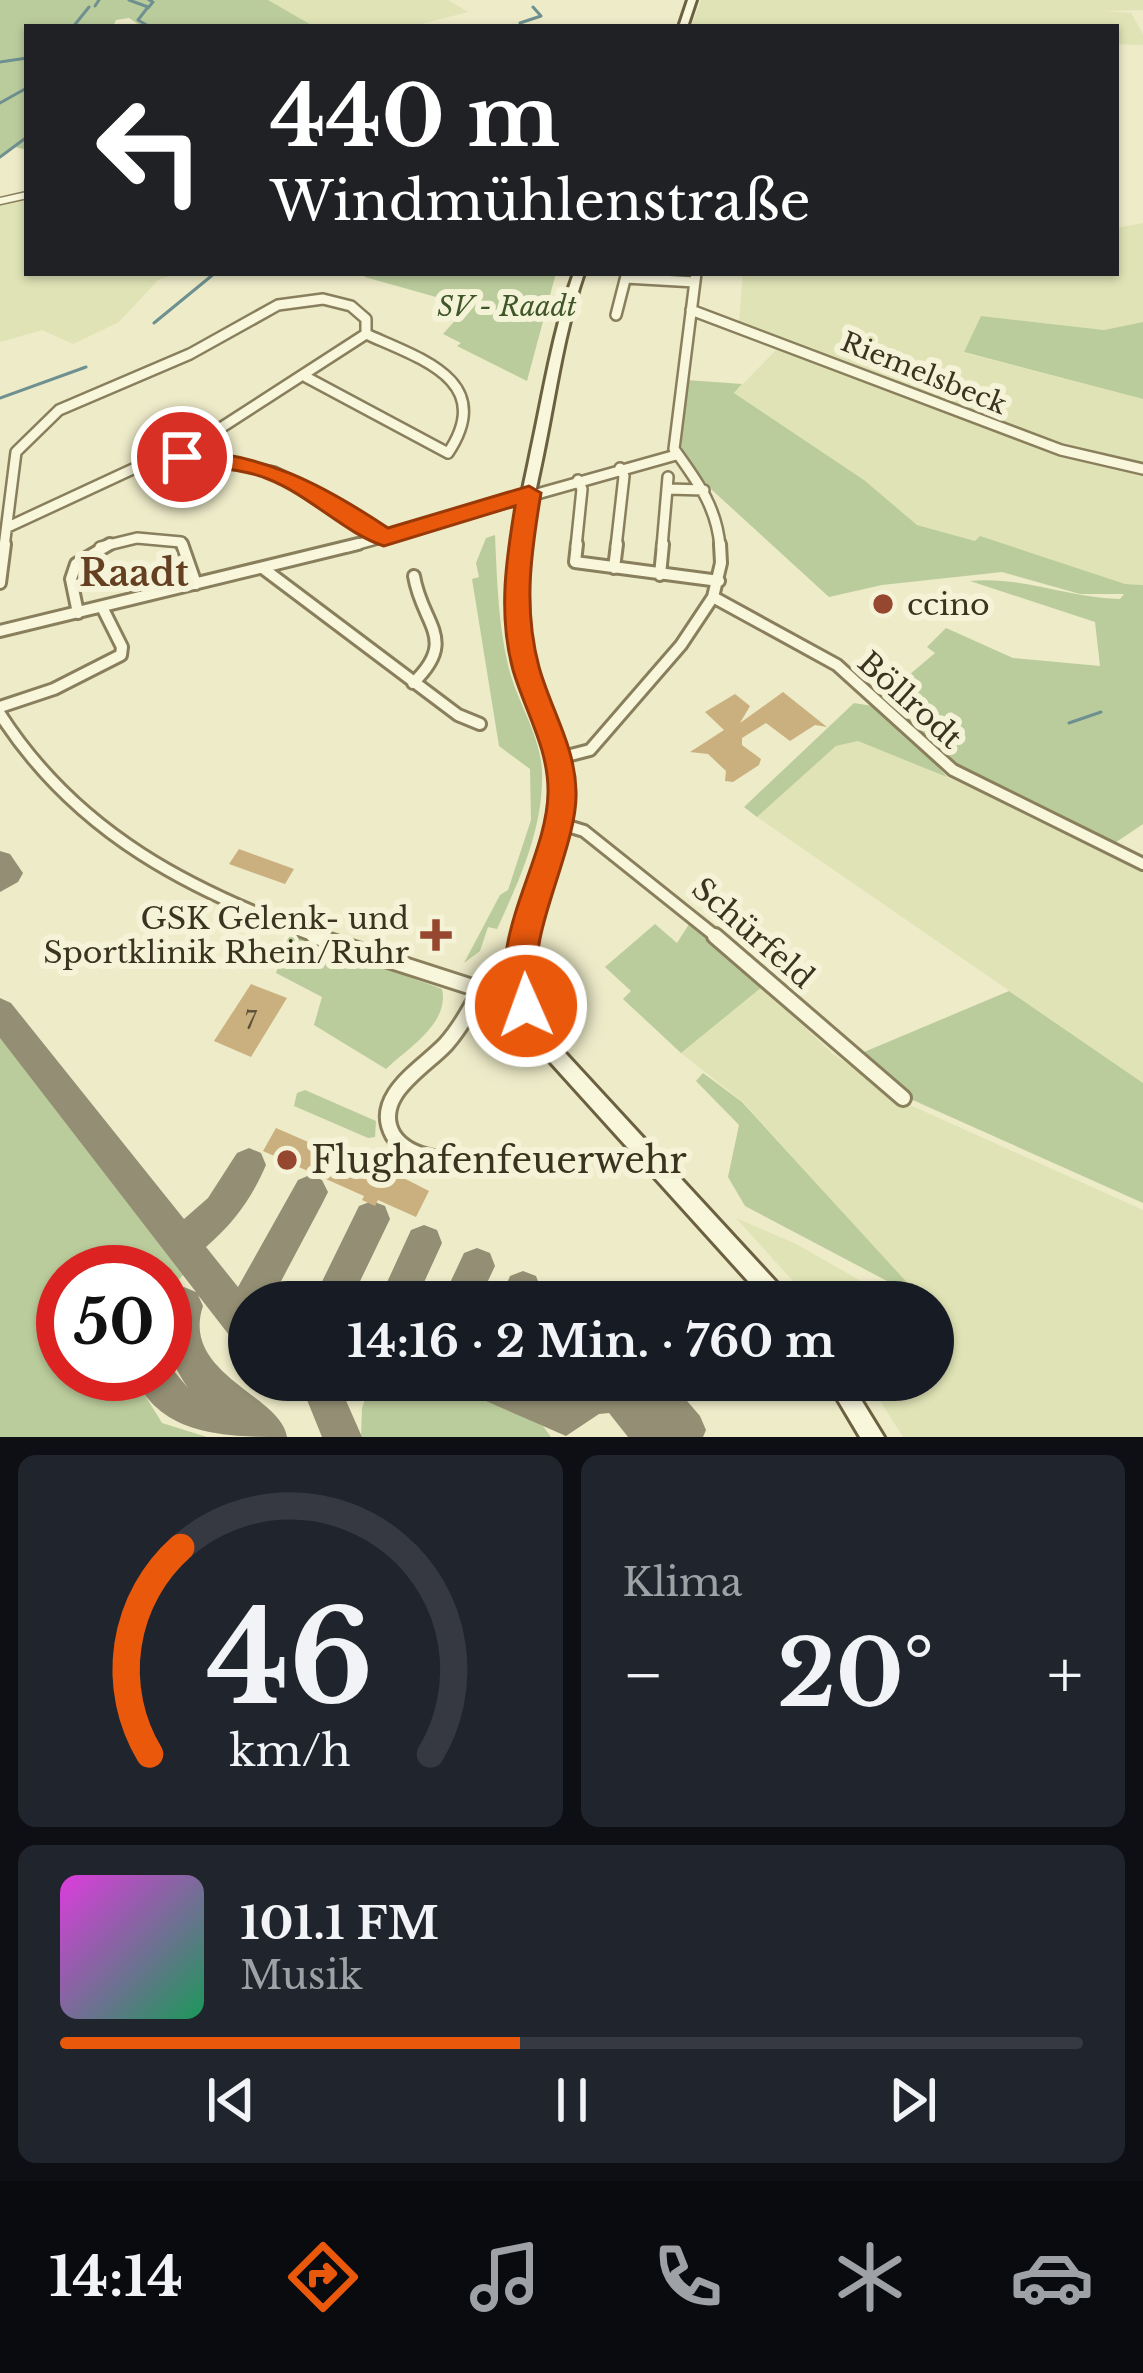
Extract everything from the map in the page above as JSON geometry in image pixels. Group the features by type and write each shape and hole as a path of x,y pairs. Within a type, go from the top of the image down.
{"main road":[{"path":"578,276 554,362 516,571 517,620 527,670 559,758 563,796 524,943 521,974 526,1006 549,1048 762,1281"},
{"path":"850,1401 873,1437"}],"street":[{"path":"616,314 626,276"},
{"path":"559,758 590,751 699,623 719,581 722,540 704,490 676,455 695,278 649,276"},
{"path":"0,583 16,452 59,410 190,354 278,305 323,299 360,312 366,334 432,366 459,387 466,420 448,453 306,377"},
{"name":"Riemelsbeck","path":"691,310 1061,450 1143,469"},
{"path":"8,527 173,452 306,377 366,334"},
{"path":"173,452 274,472 322,495 384,538"},
{"path":"0,631 384,538 529,493 676,455"},
{"path":"614,568 624,476 620,468"},
{"path":"578,480 582,489 572,558 580,564 719,581"},
{"path":"660,575 668,483 704,490"},
{"path":"78,613 71,574 76,563 95,549 125,541 158,535 181,542 196,584"},
{"path":"264,569 412,683 458,715 480,724"},
{"path":"412,683 440,652 437,635 415,592 414,576"},
{"name":"Böllrodt","path":"713,597 837,665 953,770 1143,864"},
{"path":"102,607 122,647 112,661 0,711 35,767 142,858 196,889 444,979 482,987 521,974"},
{"name":"Schürfeld","path":"558,823 584,831 664,892 903,1098"},
{"path":"434,1158 415,1157 399,1144 390,1126 389,1107 467,1018 482,987"}],"green space":[{"path":"0,0 268,0 310,24 138,24 129,18 114,24 24,24 24,149 15,147 0,158"},
{"path":"268,0 448,0 468,12 422,24 310,24"},
{"path":"701,0 1143,0 1143,10 1102,11 1131,13 1143,34 1143,45 1119,44 1119,24 692,24"},
{"path":"24,198 24,276 169,276 158,280 119,322 73,344 42,330 0,342 0,204"},
{"path":"1143,223 1143,322 1104,330 981,316 965,353 1143,399 1143,585 1125,584 917,525 864,480 734,393 785,341 739,322 743,276 1119,276 1119,227"},
{"name":"SV - Raadt","path":"555,276 527,381 457,346 461,343 443,334 468,306 365,277"},
{"path":"981,316 1104,330 1143,322 1143,399 964,352"},
{"path":"686,380 742,384 734,393 864,480 917,525 975,541 980,536 1125,584 1143,585 1143,824 1115,843 965,774 932,749 882,698 935,653 927,647 946,628 1013,658 1100,666 1095,622 970,581 1008,582 1101,598 1120,599 1124,594 1080,594 1002,572 882,585 829,597 712,490 681,453"},
{"path":"495,535 505,649 537,743 542,791 529,852 506,910 497,929 488,927 480,951 464,963 500,895 508,890 531,820 530,769 499,746 472,579 479,577 476,563 486,538"},
{"path":"854,703 885,708 947,777 858,741 836,746 757,817 744,807"},
{"path":"858,741 1108,849 1143,872 1143,1083 757,817 836,746"},
{"path":"691,921 762,987 681,1053 623,999 631,991 605,967 655,924 677,943"},
{"path":"290,933 442,989 443,1001 434,1024 386,1069 314,1025 322,997 276,973"},
{"path":"762,987 832,1053 901,1101 1143,1210 1143,1437 903,1437 880,1401 954,1401 954,1281 905,1281 743,1102 681,1053"},
{"path":"1009,991 1143,1083 1143,1203 906,1097 857,1055"},
{"path":"0,1034 162,1245 36,1245 36,1401 149,1401 162,1423 207,1437 0,1437"},
{"path":"703,1073 742,1102 906,1281 887,1281 745,1206 728,1177 739,1125 696,1081"},
{"path":"305,1090 376,1121 375,1137 294,1106 297,1093"},
{"path":"736,1218 796,1244 861,1281 793,1281"},
{"path":"364,1401 491,1401 543,1426 551,1437 361,1437"}],"building":[{"path":"783,692 827,727 815,725 790,741 766,723 742,738 742,745 761,759 759,765 733,782 725,781 726,771 708,754 690,752 724,730 705,712 735,694 750,706 740,723"},
{"path":"239,849 294,869 285,884 229,864"},
{"path":"251,984 287,998 251,1057 214,1041"},
{"path":"276,1128 377,1172 380,1166 429,1191 416,1217 378,1200 375,1206 362,1200 364,1196 263,1151"}],"waterway":[{"path":"95,6 99,0"},
{"path":"129,0 148,7 138,20 145,24"},
{"path":"148,8 153,2 149,0"},
{"path":"75,24 89,7"},
{"path":"520,23 541,16 533,7"},
{"path":"0,62 24,58"},
{"path":"0,103 24,90"},
{"path":"0,157 24,139"},
{"path":"154,323 211,276"},
{"path":"0,398 86,367"},
{"path":"1069,723 1101,712"}],"taxiway":[{"path":"0,863 8,873 0,879"},
{"path":"0,1013 181,1245"},
{"path":"181,1245 221,1211 249,1165"},
{"path":"261,1281 310,1192"},
{"path":"341,1281 372,1219"},
{"path":"406,1281 424,1243"},
{"path":"181,1245 228,1304"},
{"path":"470,1281 477,1266"},
{"path":"224,1303 228,1305"},
{"path":"192,1360 221,1397 269,1434"},
{"path":"173,1401 244,1426"},
{"path":"327,1401 342,1437"},
{"path":"531,1401 566,1417 584,1401"},
{"path":"624,1401 653,1437"},
{"path":"662,1401 686,1430"}],"place":[{"name":"ccino","path":"883,604"},
{"name":"GSK Gelenk- und Sportklinik Rhein/Ruhr","path":"436,935"},
{"name":"Flughafenfeuerwehr","path":"287,1160"}],"district":[{"name":"Raadt","path":"134,573"}],"route":[{"path":"182,457 222,459 274,472 322,495 384,538 529,493 516,571 517,620 527,670 557,750 563,796 524,943 521,974 526,1006"}]}
